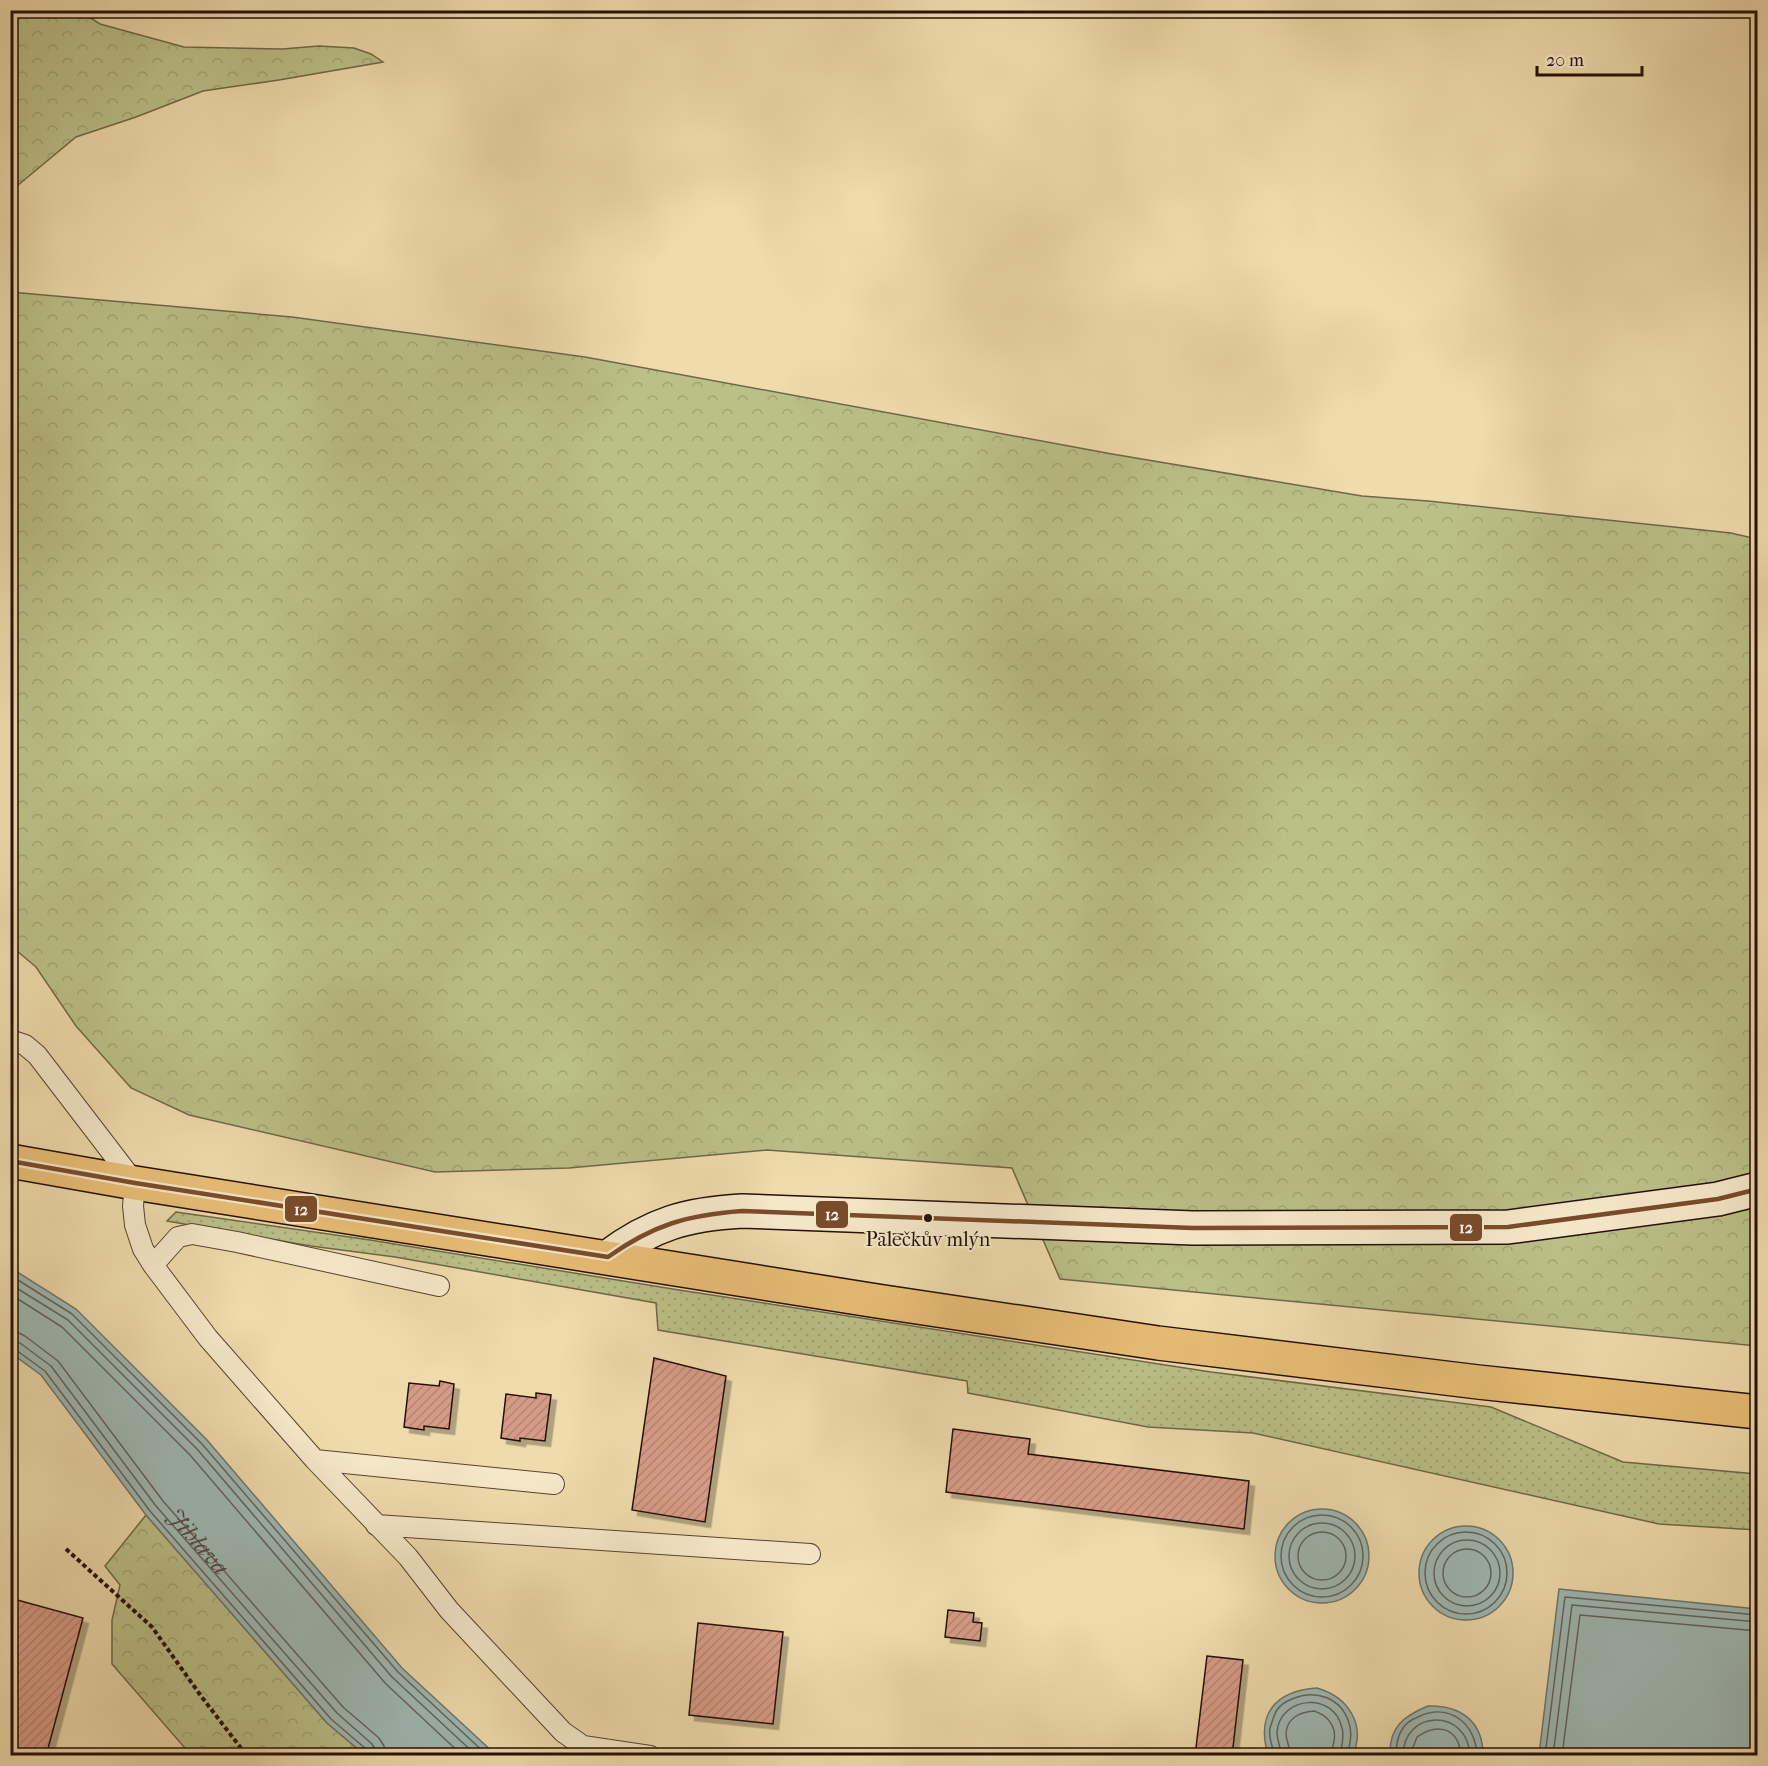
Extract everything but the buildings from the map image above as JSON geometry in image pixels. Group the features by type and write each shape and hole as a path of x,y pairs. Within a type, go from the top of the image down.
{"main road":[{"path":"10,1161 135,1183 878,1301 1158,1343 1467,1381 1758,1412"}],"street":[{"path":"608,1257 651,1229 711,1212 742,1210 1193,1228 1508,1227 1718,1199 1758,1189"}],"lane":[{"path":"10,1040 25,1046 37,1055 135,1183 135,1225 143,1249 208,1338 315,1460 408,1557 448,1610 563,1732 583,1746 650,1755"},
{"path":"153,1265 178,1237 192,1234 439,1286"},
{"path":"315,1460 554,1484"},
{"path":"376,1525 810,1554"}],"path":[{"path":"66,1549 152,1627 247,1755"}],"green space":[{"path":"11,10 80,11 100,24 184,47 354,48 371,54 383,62 203,91 76,137 11,191"},
{"path":"10,292 292,317 585,357 1112,454 1362,496 1731,533 1757,539 1757,1346 1060,1279 1012,1168 767,1150 569,1168 435,1172 189,1115 131,1088 76,1026 36,967 11,946"},
{"path":"176,1212 370,1240 1211,1372 1491,1407 1623,1462 1757,1474 1757,1530 1659,1524 1253,1433 1148,1427 968,1393 967,1381 658,1330 656,1303 395,1257 311,1246 167,1221"},
{"path":"146,1515 327,1723 365,1755 191,1755 112,1664 112,1620 120,1585 105,1566"}],"water":[{"name":"Jihlava","path":"11,1268 76,1309 207,1440 402,1668 496,1755 365,1755 327,1723 146,1515 41,1375 11,1353"},
{"path":"1322,1509 1340,1513 1355,1523 1365,1538 1369,1556 1365,1574 1355,1589 1340,1599 1322,1603 1304,1599 1289,1589 1279,1574 1275,1556 1279,1538 1289,1523 1304,1513"},
{"path":"1466,1526 1484,1530 1499,1540 1509,1555 1513,1573 1509,1591 1499,1606 1484,1616 1466,1620 1448,1616 1433,1606 1423,1591 1419,1573 1423,1555 1433,1540 1448,1530"},
{"path":"1559,1589 1757,1609 1757,1755 1539,1755"},
{"path":"1317,1688 1338,1698 1352,1713 1357,1733 1353,1755 1268,1755 1265,1728 1272,1707 1290,1694"},
{"path":"1428,1706 1450,1708 1468,1717 1479,1733 1483,1755 1390,1755 1390,1745 1395,1730 1405,1719"}],"transit line":[{"name":"12","path":"10,1161 135,1183 608,1257 656,1229 704,1215 742,1211 1193,1228 1508,1227 1718,1199 1758,1189"}],"place":[{"name":"Palečkův mlýn","path":"928,1218"}]}
